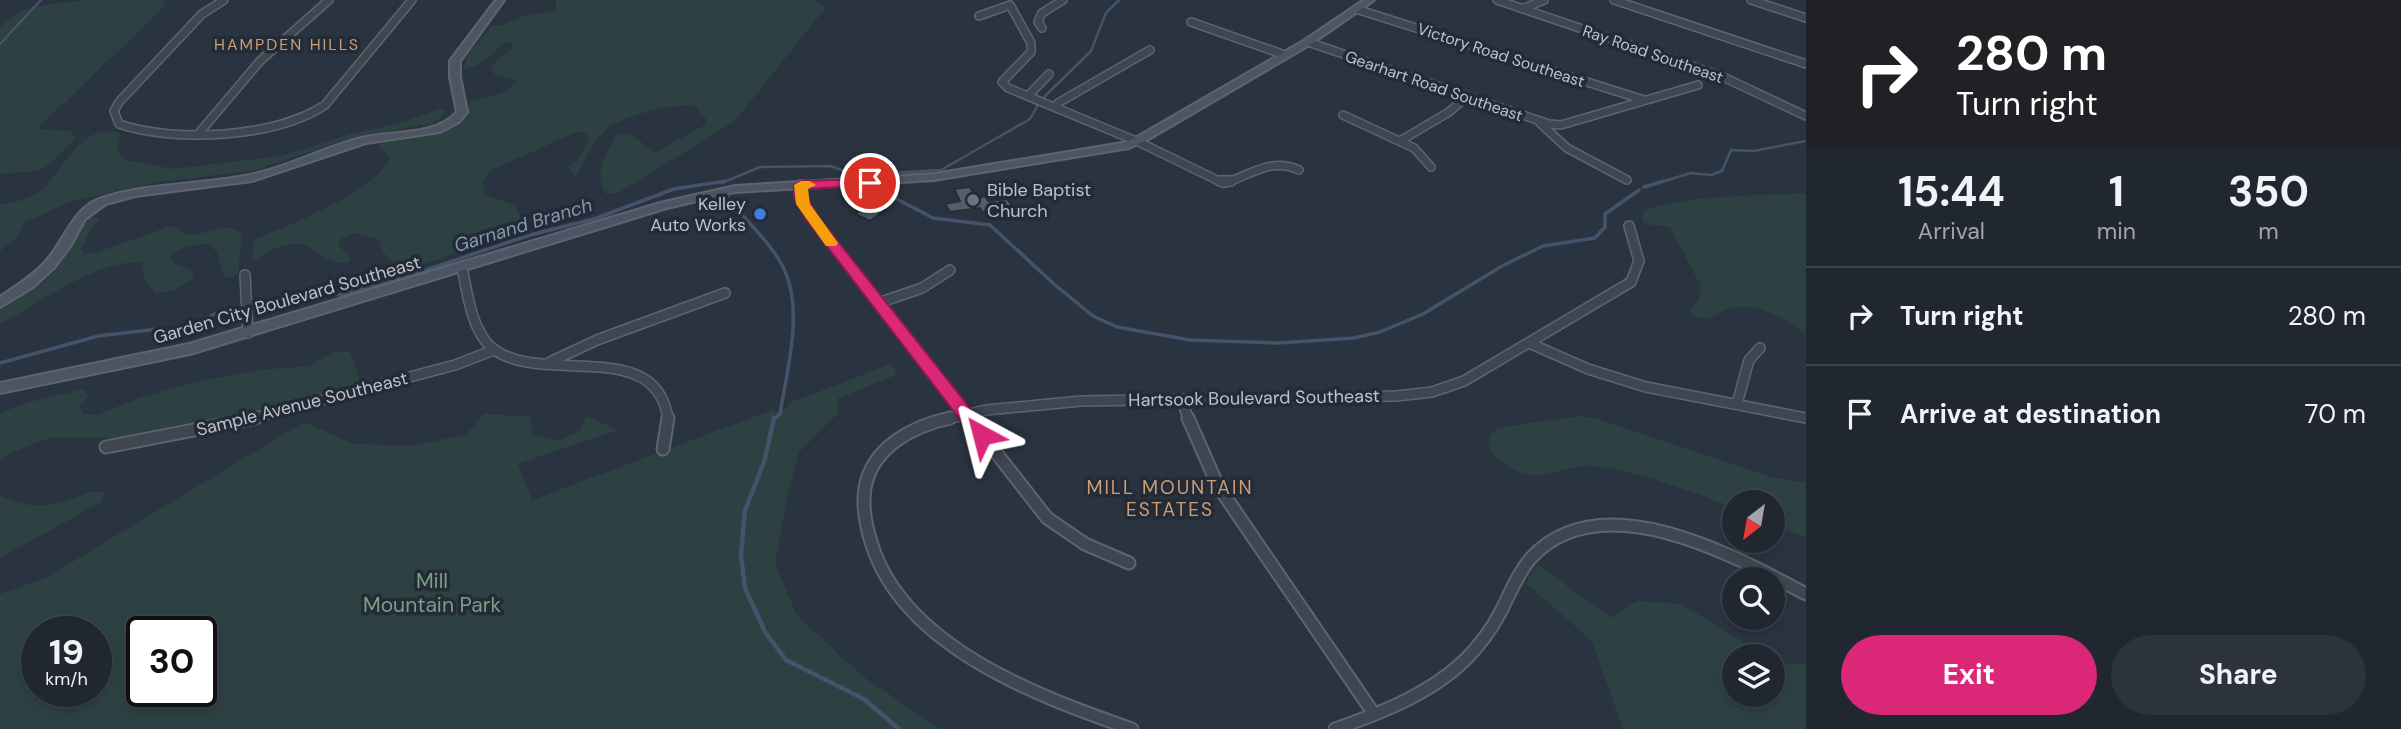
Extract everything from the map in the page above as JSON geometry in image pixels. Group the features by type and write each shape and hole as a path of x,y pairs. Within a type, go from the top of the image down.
{"street":[{"path":"224,0 202,14 119,102 114,111 119,124 135,130 200,132 274,128 315,114 412,0"},
{"path":"200,132 230,94 291,30 329,0"},
{"path":"0,303 50,265 65,245 80,217 102,202 134,193 248,179 364,140 436,130 455,121 462,112 455,77 455,61 500,0"},
{"path":"1042,28 1038,22 1042,13 1063,0"},
{"name":"Garden City Boulevard Southeast","path":"0,388 151,358 248,332 698,196 735,189 934,177 1111,149 1136,142 1308,42 1370,0"},
{"name":"Ray Road Southeast","path":"1497,0 1721,76 1806,116"},
{"path":"1522,9 1544,0"},
{"path":"1614,0 1806,64"},
{"path":"1751,0 1806,18"},
{"path":"979,16 1006,5 1013,8 1032,47 1028,57 1010,71 1002,82 1005,86 1224,183 1269,165 1285,164 1299,170"},
{"name":"Victory Road Southeast","path":"1356,9 1645,100"},
{"path":"1191,22 1285,55"},
{"name":"Gearhart Road Southeast","path":"1308,42 1540,123 1544,130 1572,150 1627,180"},
{"path":"1056,108 1058,103 1150,50"},
{"path":"1028,96 1049,74"},
{"path":"1540,123 1561,125 1698,85"},
{"path":"1400,141 1449,113 1466,97"},
{"path":"1343,115 1400,141 1421,154 1431,167"},
{"path":"801,185 800,197 807,210 1057,527 1085,544 1129,563"},
{"name":"Hartsook Boulevard Southeast","path":"1132,729 1046,695 955,648 915,617 884,576 875,554 865,512 865,483 869,471 883,450 906,435 966,415 1049,403 1423,394 1464,382 1631,282 1636,275 1640,259 1629,226"},
{"path":"463,267 482,336 494,350 519,361 611,367 644,380 661,396 666,406 669,427 663,449"},
{"path":"878,303 922,288 950,270"},
{"path":"245,275 248,332"},
{"path":"547,364 597,340 725,293"},
{"path":"1529,343 1588,369 1646,387 1806,418"},
{"path":"1737,404 1749,360 1760,348"},
{"name":"Sample Avenue Southeast","path":"106,447 258,418 455,365 494,350"},
{"path":"1181,399 1203,457 1218,486 1374,715"},
{"path":"1335,729 1374,715 1440,682 1462,665 1494,625 1524,567 1534,555 1546,544 1574,531 1613,525 1690,539 1742,559 1806,594"}],"green space":[{"path":"83,0 165,0 164,7 37,129 71,131 75,138 56,159 36,171 0,174 0,28 27,9"},
{"path":"556,0 813,0 826,7 735,121 618,193 606,194 600,172 615,136 631,135 654,153 705,125 706,119 695,106 676,106 651,111 609,127 594,143 576,177 569,167 579,159 589,139 585,133 576,132 491,170 483,181 485,195 514,205 525,225 522,232 401,271 383,252 379,239 355,233 339,240 339,246 351,258 348,262 333,261 298,244 283,246 257,261 252,260 254,240 328,207 380,172 389,160 386,152 378,147 380,144 445,132 456,126 470,101 502,93 513,86 517,80 496,76 490,67 514,46 511,43 506,42 479,64 464,70 467,56 492,26 506,24 526,15 552,11 556,9"},
{"path":"439,109 445,111 442,117 432,123 342,141 255,170 160,182 72,201 24,223 16,238 0,251 0,204 22,200 41,190 74,150 94,134 106,131 120,133 118,151 125,160 173,169 281,156 351,134 404,122"},
{"path":"1806,193 1806,334 1783,319 1759,309 1733,308 1709,320 1692,315 1690,310 1699,298 1700,284 1670,227 1645,224 1642,218 1644,211 1700,199"},
{"path":"91,216 100,219 81,248 85,254 98,252 168,227 178,227 192,235 215,229 232,229 242,233 238,274 231,278 224,276 217,252 209,244 192,245 169,257 177,265 191,270 194,279 174,290 156,293 145,280 142,263 125,263 69,284 0,324 0,309 36,287 55,271 80,227"},
{"path":"333,352 350,352 361,383 225,420 109,438 52,437 12,452 0,461 0,413 30,402 84,389 88,396 79,405 83,414 98,415 139,398 191,383 258,370 310,366"},
{"name":"Mill Mountain Park","path":"891,364 898,374 837,399 838,413 799,452 775,563 796,614 862,676 941,729 0,729 0,594 46,578 304,422 354,444 413,446 467,434 484,414 531,417 533,434 557,441 579,432 586,416 617,430 518,464 532,500 775,409 774,413 787,408 789,403"},
{"path":"1580,416 1595,418 1775,478 1806,483 1806,538 1785,529 1785,490 1722,490 1722,504 1648,477 1594,466 1531,475 1508,466 1490,451 1489,437 1497,428"},
{"path":"89,492 104,492 101,502 0,558 0,496 24,504 45,505"},
{"path":"1537,564 1611,618 1638,601 1681,604 1746,644 1722,644 1722,707 1785,707 1785,665 1806,663 1806,729 1623,729 1592,641 1526,583"}],"building":[{"name":"Bible Baptist Church","path":"970,187 976,198 986,196 988,201 1007,199 1013,207 982,212 980,208 950,212 945,204 960,201 954,189"},
{"path":"871,203 885,210 870,221 855,214"}],"waterway":[{"path":"0,44 41,0"},
{"name":"Garnand Branch","path":"1042,99 1091,51 1106,13 1119,0"},
{"name":"Garnand Branch","path":"722,183 760,167 830,166 857,175 941,170 1030,119 1038,105"},
{"path":"1658,183 1691,173 1711,175 1722,171 1731,150 1753,151 1806,141"},
{"name":"Garnand Branch","path":"0,363 98,336 158,329 179,331 219,312 245,312 317,292 341,295 405,277 530,235 594,219 674,189 726,181"},
{"path":"1644,187 1664,181"},
{"path":"872,186 933,218 990,225 1093,316 1117,327 1190,340 1278,343 1354,338 1380,332 1423,314 1502,266 1543,246 1595,238 1605,227 1605,214 1639,190"},
{"path":"725,194 776,255 789,282 793,319 790,358 780,414 774,420"},
{"path":"774,418 764,462 745,510 741,555 745,588 765,632 786,660 864,699 899,729"}],"slow traffic":[{"path":"810,185 801,185 800,197 831,243"}],"place":[{"name":"Bible Baptist Church","path":"973,200"},
{"name":"Kelley Auto Works","path":"760,214"}],"district":[{"name":"HAMPDEN HILLS","path":"287,44"},
{"name":"MILL MOUNTAIN ESTATES","path":"1170,498"}],"route":[{"path":"870,183 801,185 800,197 845,262 982,435"}]}
